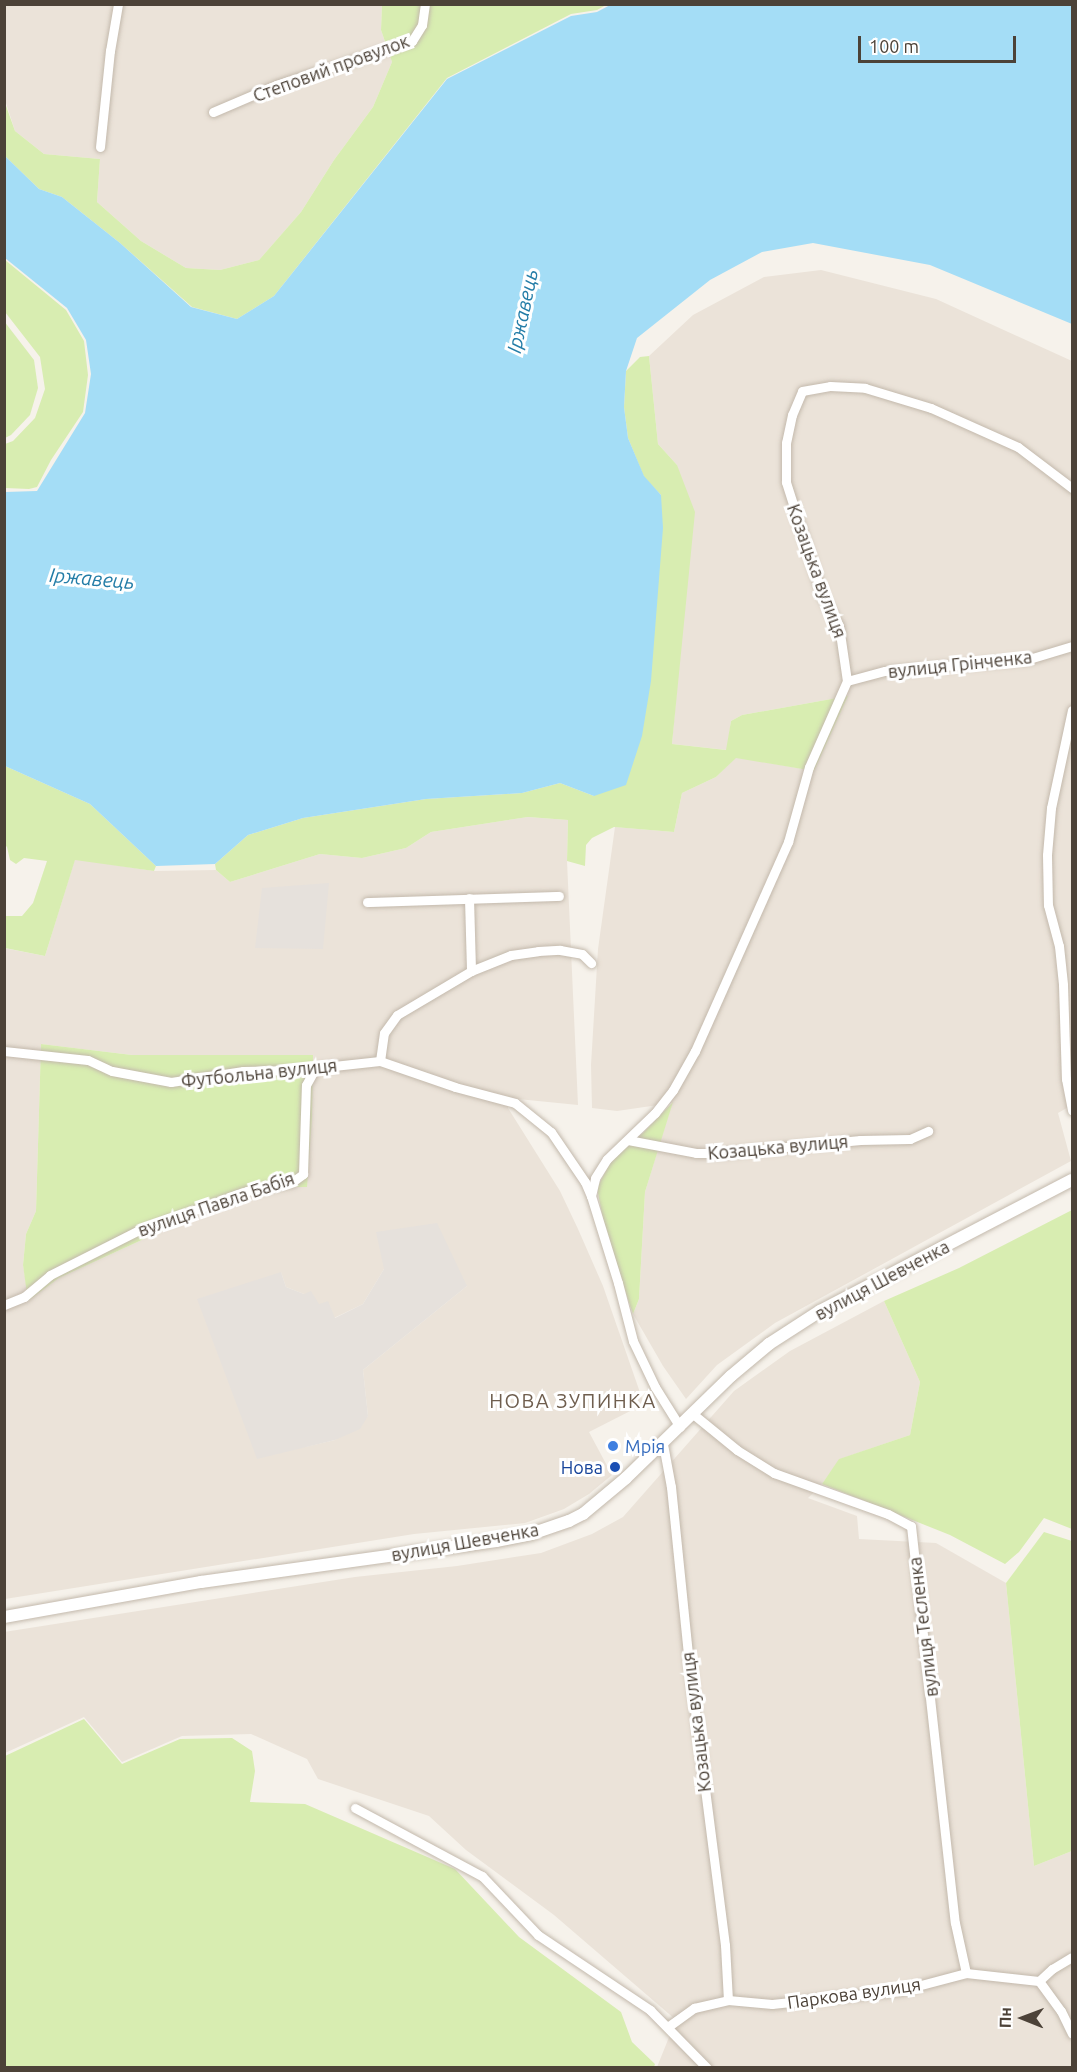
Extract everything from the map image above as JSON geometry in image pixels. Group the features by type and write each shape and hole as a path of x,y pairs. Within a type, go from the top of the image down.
{"street":[{"path":"100,147 110,51 118,4"},
{"name":"Степовий провулок","path":"213,112 276,85 412,41 422,25 425,4"},
{"name":"Козацька вулиця","path":"591,1196 595,1178 607,1159 628,1140 673,1090 695,1052 788,843 809,767 847,681 839,626 822,595 786,482 786,443 792,415 802,391 830,386 865,388 930,408 1018,447 1072,488"},
{"name":"вулиця Грінченка","path":"847,681 885,670 1029,659 1072,646"},
{"path":"1072,710 1051,808 1047,855 1048,905 1060,956 1066,1079 1072,1110"},
{"path":"367,902 559,896"},
{"path":"468,898 471,971"},
{"path":"591,963 582,954 560,950 538,951 511,955 471,971 397,1015 384,1033 380,1060 455,1087 515,1103 551,1132 585,1182 618,1283 633,1341 655,1387 680,1427"},
{"name":"Футбольна вулиця","path":"4,1051 88,1060 112,1071 171,1082 243,1071 315,1069 380,1060"},
{"name":"вулиця Павла Бабія","path":"4,1305 24,1297 50,1275 137,1231 247,1191 292,1182 303,1174 306,1085 315,1069"},
{"name":"Козацька вулиця","path":"628,1140 696,1153 722,1153 860,1140 910,1138 928,1131"},
{"name":"вулиця Шевченка","path":"4,1617 201,1582 496,1541 531,1534 583,1514 663,1444 731,1376 769,1344 820,1311 1072,1180"},
{"name":"вулиця Тесленка","path":"693,1414 737,1450 774,1473 888,1514 911,1526 955,1923 966,1973"},
{"name":"Козацька вулиця","path":"663,1444 671,1487 689,1664 725,1945 728,2000"},
{"path":"355,1808 482,1876 538,1935 651,2010 707,2067"},
{"path":"1072,1957 1052,1969 1039,1981 1061,2011 1072,2034"},
{"name":"Паркова вулиця","path":"669,2026 694,2008 728,2000 772,2004 902,1990 966,1973 1039,1981"}],"shaded area":[{"path":"4,5 382,5 381,30 392,62 373,107 334,160 301,212 259,260 220,270 186,268 141,241 97,202 100,159 44,154 15,131 5,100"},
{"path":"821,270 936,299 1072,361 1072,1105 1058,1113 1071,1161 775,1323 717,1365 686,1399 663,1366 633,1314 639,1299 645,1192 672,1103 617,1111 592,1108 591,1065 598,949 615,827 674,832 682,793 716,777 736,757 814,771 848,696 742,715 731,721 727,750 672,744 682,630 677,465 658,444 649,356 693,315 764,277"},
{"path":"528,817 568,820 567,861 578,1105 508,1098 508,1108 560,1191 578,1229 603,1286 644,1404 589,1432 612,1475 589,1494 564,1509 525,1523 414,1534 5,1599 4,948 45,956 75,859 154,871 216,870 230,882 320,854 362,858 406,848 431,832","holes":["41,1044 132,1055 253,1057 312,1118 306,1187 291,1187 251,1195 194,1216 59,1278 29,1300 23,1265 26,1234 36,1211","384,1269 467,1286 363,1370 368,1416 335,1440 305,1447 281,1272 286,1287 304,1294 334,1318 363,1304"]},
{"path":"329,883 323,949 255,948 262,888"},
{"path":"437,1223 467,1286 363,1370 368,1416 360,1429 335,1440 257,1459 197,1299 281,1272 286,1287 304,1294 311,1291 319,1304 328,1301 335,1318 363,1304 384,1269 376,1232"},
{"path":"884,1301 920,1382 910,1435 840,1459 822,1484 808,1498 857,1516 859,1539 936,1543 1006,1583 1034,1866 1072,1851 1072,2067 657,2067 676,2020 554,1915 466,1850 429,1816 318,1779 307,1759 251,1734 182,1736 122,1762 84,1717 5,1753 4,1632 355,1577 457,1566 541,1553 592,1534 623,1517 734,1391 790,1351"}],"green space":[{"path":"382,5 606,5 597,10 571,14 447,78 274,296 237,319 192,307 120,243 62,197 39,189 5,156 4,100 15,131 44,154 100,159 97,202 141,241 186,268 220,270 259,260 301,212 334,160 373,107 392,62 381,30"},
{"path":"5,260 66,310 84,341 88,375 83,412 51,460 37,487 29,489 5,488 5,444 13,441 35,418 45,389 40,357 5,312"},
{"path":"4,321 34,360 38,388 30,415 11,435 5,438"},
{"path":"649,356 658,444 677,465 695,512 672,744 726,750 731,721 742,715 848,696 814,771 736,758 716,777 682,793 674,832 614,827 592,838 586,845 585,866 567,861 568,820 528,817 431,832 406,848 362,858 320,854 230,882 216,870 215,864 248,835 303,818 426,799 522,793 560,783 594,796 661,495 644,477 628,438 624,407 626,371 640,357"},
{"path":"5,766 90,804 156,866 154,871 75,860 45,956 5,948 4,916 22,916 33,903 47,861 24,858 16,864 10,860 5,845"},
{"path":"41,1044 132,1055 313,1055 312,1118 307,1187 291,1187 251,1195 194,1216 59,1278 28,1301 23,1265 26,1234 36,1211"},
{"path":"673,1102 645,1192 639,1299 633,1314 606,1235 597,1188 613,1157 643,1133"},
{"path":"1072,1210 1072,1529 1044,1518 1019,1552 1005,1564 950,1535 822,1484 839,1459 910,1435 920,1382 884,1301 959,1268"},
{"path":"1044,1532 1072,1541 1072,1851 1034,1866 1006,1583"},
{"path":"84,1719 122,1764 180,1739 232,1738 252,1751 255,1771 250,1802 305,1804 455,1869 519,1937 621,2012 632,2042 655,2064 654,2067 5,2067 5,1756"}],"water":[{"name":"Іржавець","path":"612,4 1072,5 1072,324 930,265 813,243 762,252 710,280 637,338 626,371 624,407 628,438 644,476 661,495 663,528 651,681 642,736 626,785 594,796 560,783 522,793 426,799 303,818 248,835 215,864 156,866 90,804 5,766 5,492 37,491 85,413 91,374 86,340 67,308 5,258 5,156 39,189 62,197 120,243 191,307 237,319 274,296 447,79 571,16 597,12"}],"place":[{"name":"Мрія","path":"613,1446"},
{"name":"Нова","path":"615,1467"}],"district":[{"name":"НОВА ЗУПИНКА","path":"573,1400"}]}
